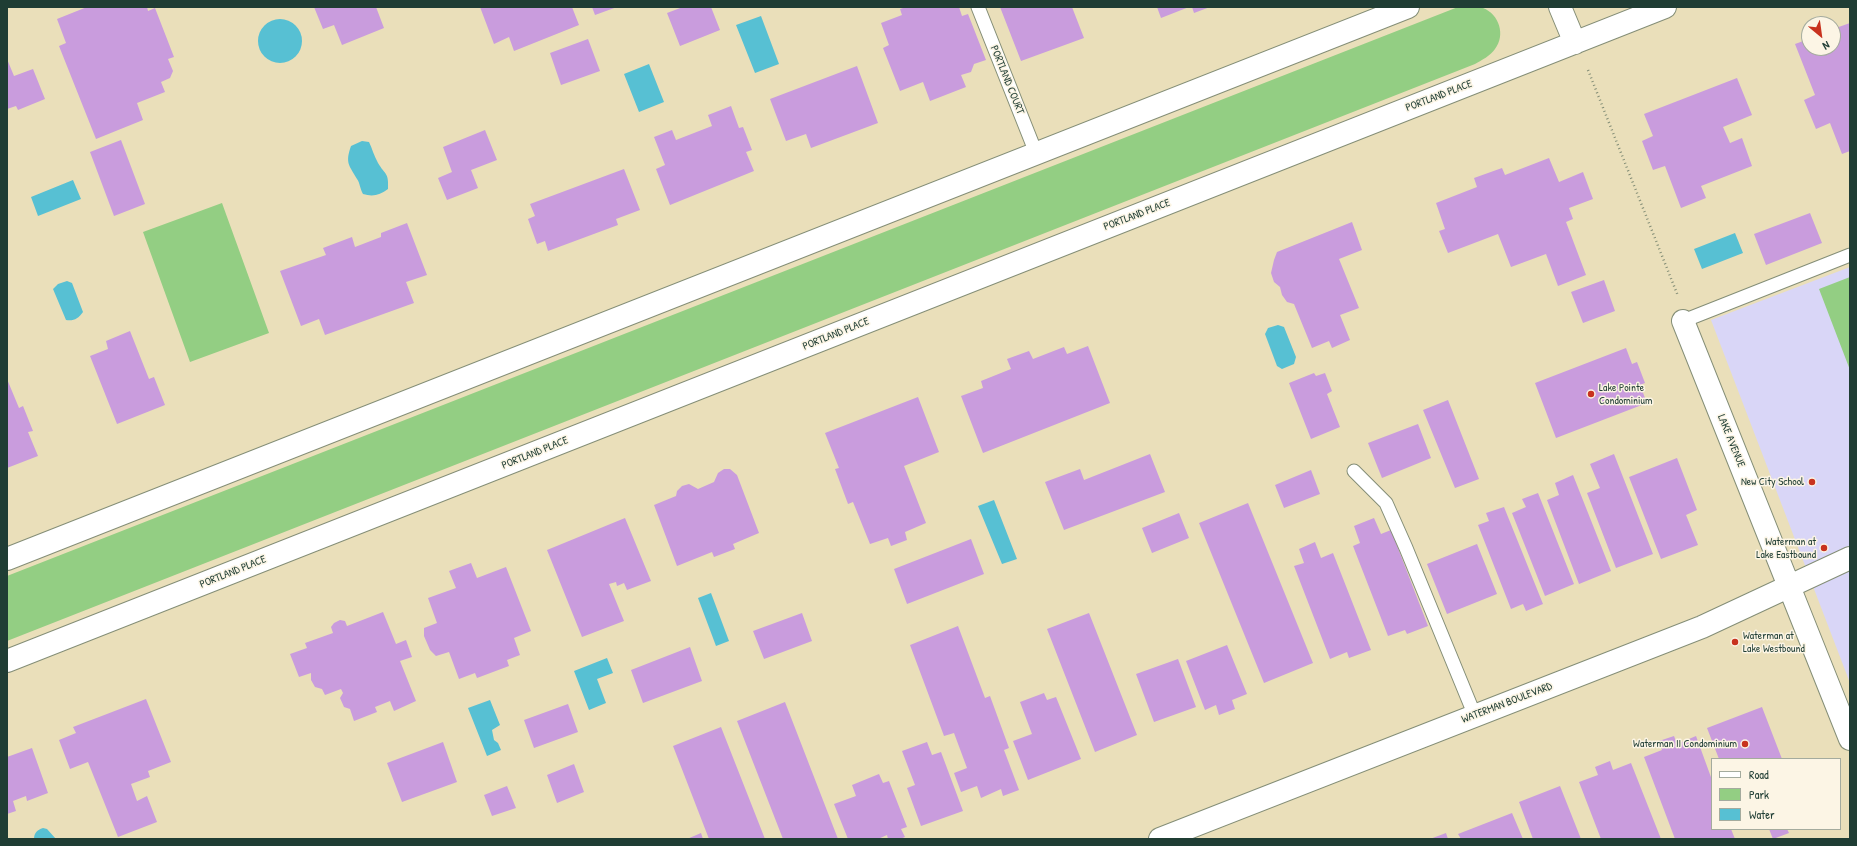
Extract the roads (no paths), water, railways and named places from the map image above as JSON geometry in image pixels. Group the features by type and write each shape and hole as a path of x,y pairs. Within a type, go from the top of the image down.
{"street":[{"path":"7,559 1408,7"},
{"path":"1560,7 1575,43"},
{"name":"PORTLAND PLACE","path":"7,661 1665,7"},
{"name":"LAKE AVENUE","path":"1683,321 1850,739"},
{"name":"WATERMAN BOULEVARD","path":"1160,839 1702,627 1850,558"}],"lane":[{"name":"PORTLAND COURT","path":"978,7 1036,153"},
{"path":"1683,321 1850,255"},
{"path":"1354,471 1386,503 1475,716"}],"water":[{"path":"761,16 779,64 755,73 736,25"},
{"path":"280,19 292,23 298,29 302,41 298,53 292,59 280,63 268,59 262,53 258,41 262,29 268,23"},
{"path":"649,64 664,102 639,112 624,74"},
{"path":"362,141 369,142 380,167 387,176 388,189 382,193 373,195 363,194 349,164 348,156 351,146"},
{"path":"73,180 81,199 38,216 31,197"},
{"path":"1735,233 1743,253 1702,269 1694,249"},
{"path":"67,281 72,283 83,312 78,318 71,320 66,320 53,289 58,284"},
{"path":"1278,325 1284,327 1296,357 1294,364 1282,369 1277,366 1265,334 1268,328"},
{"path":"994,500 1017,559 1002,564 978,506"},
{"path":"711,593 729,641 716,646 698,598"},
{"path":"607,658 613,673 597,679 606,703 589,710 574,671"},
{"path":"490,700 500,725 492,730 494,740 498,743 501,750 487,756 468,708"},
{"path":"43,828 47,829 56,839 34,839 36,832"}],"place":[{"name":"Lake Pointe Condominium","path":"1591,394"},
{"name":"New City School","path":"1812,482"},
{"name":"Waterman at Lake Eastbound","path":"1824,548"},
{"name":"Waterman at Lake Westbound","path":"1735,642"},
{"name":"Waterman II Condominium","path":"1745,744"}]}
